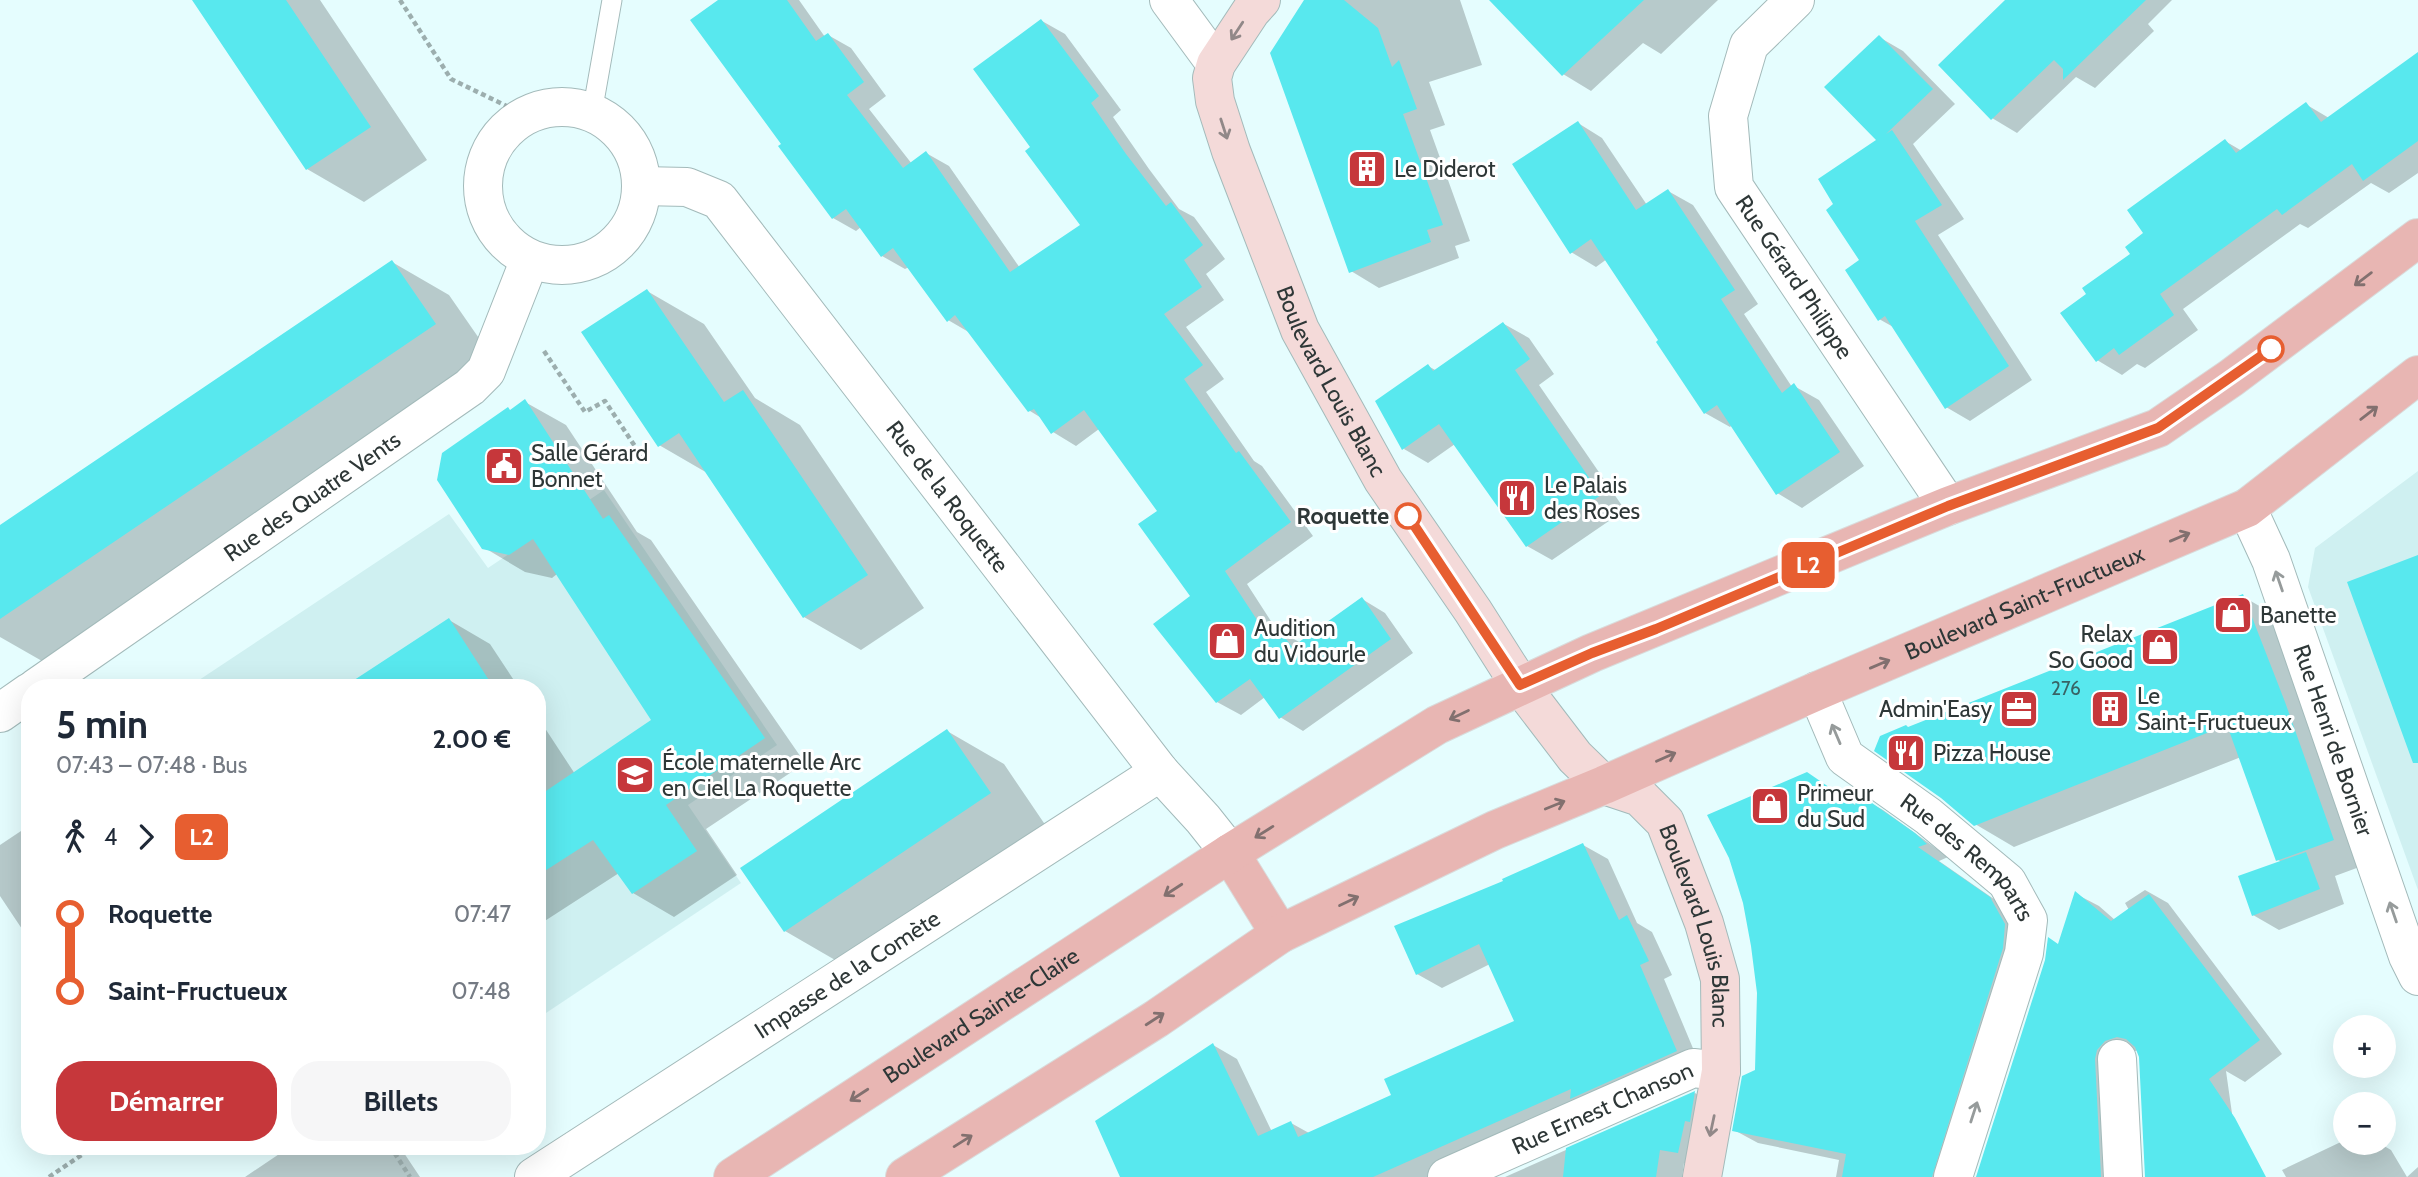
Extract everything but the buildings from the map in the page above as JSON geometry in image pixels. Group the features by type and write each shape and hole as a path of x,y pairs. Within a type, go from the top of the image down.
{"main road":[{"path":"1216,64 1261,0"},
{"name":"Boulevard Louis Blanc","path":"1216,64 1212,78 1215,101 1231,151 1300,330 1383,480 1520,685 1575,757 1604,785 1640,797 1665,822 1704,923 1720,979 1721,1071 1702,1177"},
{"path":"1520,685 1948,506 2158,428 2231,378 2418,238"},
{"name":"Boulevard Saint-Fructueux","path":"1604,785 2247,508 2418,375"},
{"name":"Boulevard Sainte-Claire","path":"733,1177 1230,853 1437,725 1520,685"},
{"path":"905,1177 1156,1019 1280,934 1495,830 1604,785"},
{"path":"1230,853 1280,934"}],"street":[{"path":"1169,0 1216,64"},
{"name":"Rue Gérard Philippe","path":"1795,0 1749,45 1728,116 1734,187 1948,506"},
{"path":"559,107 592,113 612,125 628,142 638,163 641,186 638,207 629,228 614,245 595,257 574,264 552,264 530,259 511,246 495,229 485,208 482,185 485,164 494,144 508,128 525,115 559,107"},
{"name":"Rue de la Roquette","path":"641,186 687,187 719,200 1160,772 1230,853"},
{"name":"Rue des Quatre Vents","path":"49,679 470,387 486,372 530,259"},
{"name":"Rue Henri de Bornier","path":"2247,508 2272,560 2408,956 2418,976"},
{"name":"Rue des Remparts","path":"1817,691 1845,757 1928,816 2007,882 2028,920 2024,953 1953,1177"},
{"path":"0,713 21,698"},
{"name":"Impasse de la Comète","path":"534,1177 1160,772"},
{"path":"2117,1059 2123,1177"},
{"name":"Rue Ernest Chanson","path":"1447,1177 1693,1068 1721,1071"}],"lane":[{"path":"592,113 612,0"}],"path":[{"path":"400,0 451,79 525,115"},
{"path":"499,343 547,352 585,412 605,401 644,460"},
{"path":"50,1177 78,1155"},
{"path":"396,1155 410,1177"}],"shaded area":[{"path":"2418,471 2418,890 2308,587 2315,548"},
{"name":"École maternelle Arc en Ciel La Roquette","path":"604,490 777,745 688,805 741,883 546,1013 546,679 201,679 449,514 488,568"}],"bus line":[{"name":"L2","path":"1408,516 1520,685 1948,506 2158,428 2271,349"}],"place":[{"name":"Le Diderot","path":"1367,169"},
{"name":"Salle Gérard Bonnet","path":"504,466"},
{"name":"Le Palais des Roses","path":"1517,498"},
{"name":"Roquette","path":"1408,516"},
{"name":"Banette","path":"2233,615"},
{"name":"Audition du Vidourle","path":"1227,641"},
{"name":"Relax So Good","path":"2160,647"},
{"name":"Admin'Easy","path":"2019,709"},
{"name":"Le Saint-Fructueux","path":"2110,709"},
{"name":"Pizza House","path":"1906,753"},
{"name":"École maternelle Arc en Ciel La Roquette","path":"635,775"},
{"name":"Primeur du Sud","path":"1770,806"}]}
